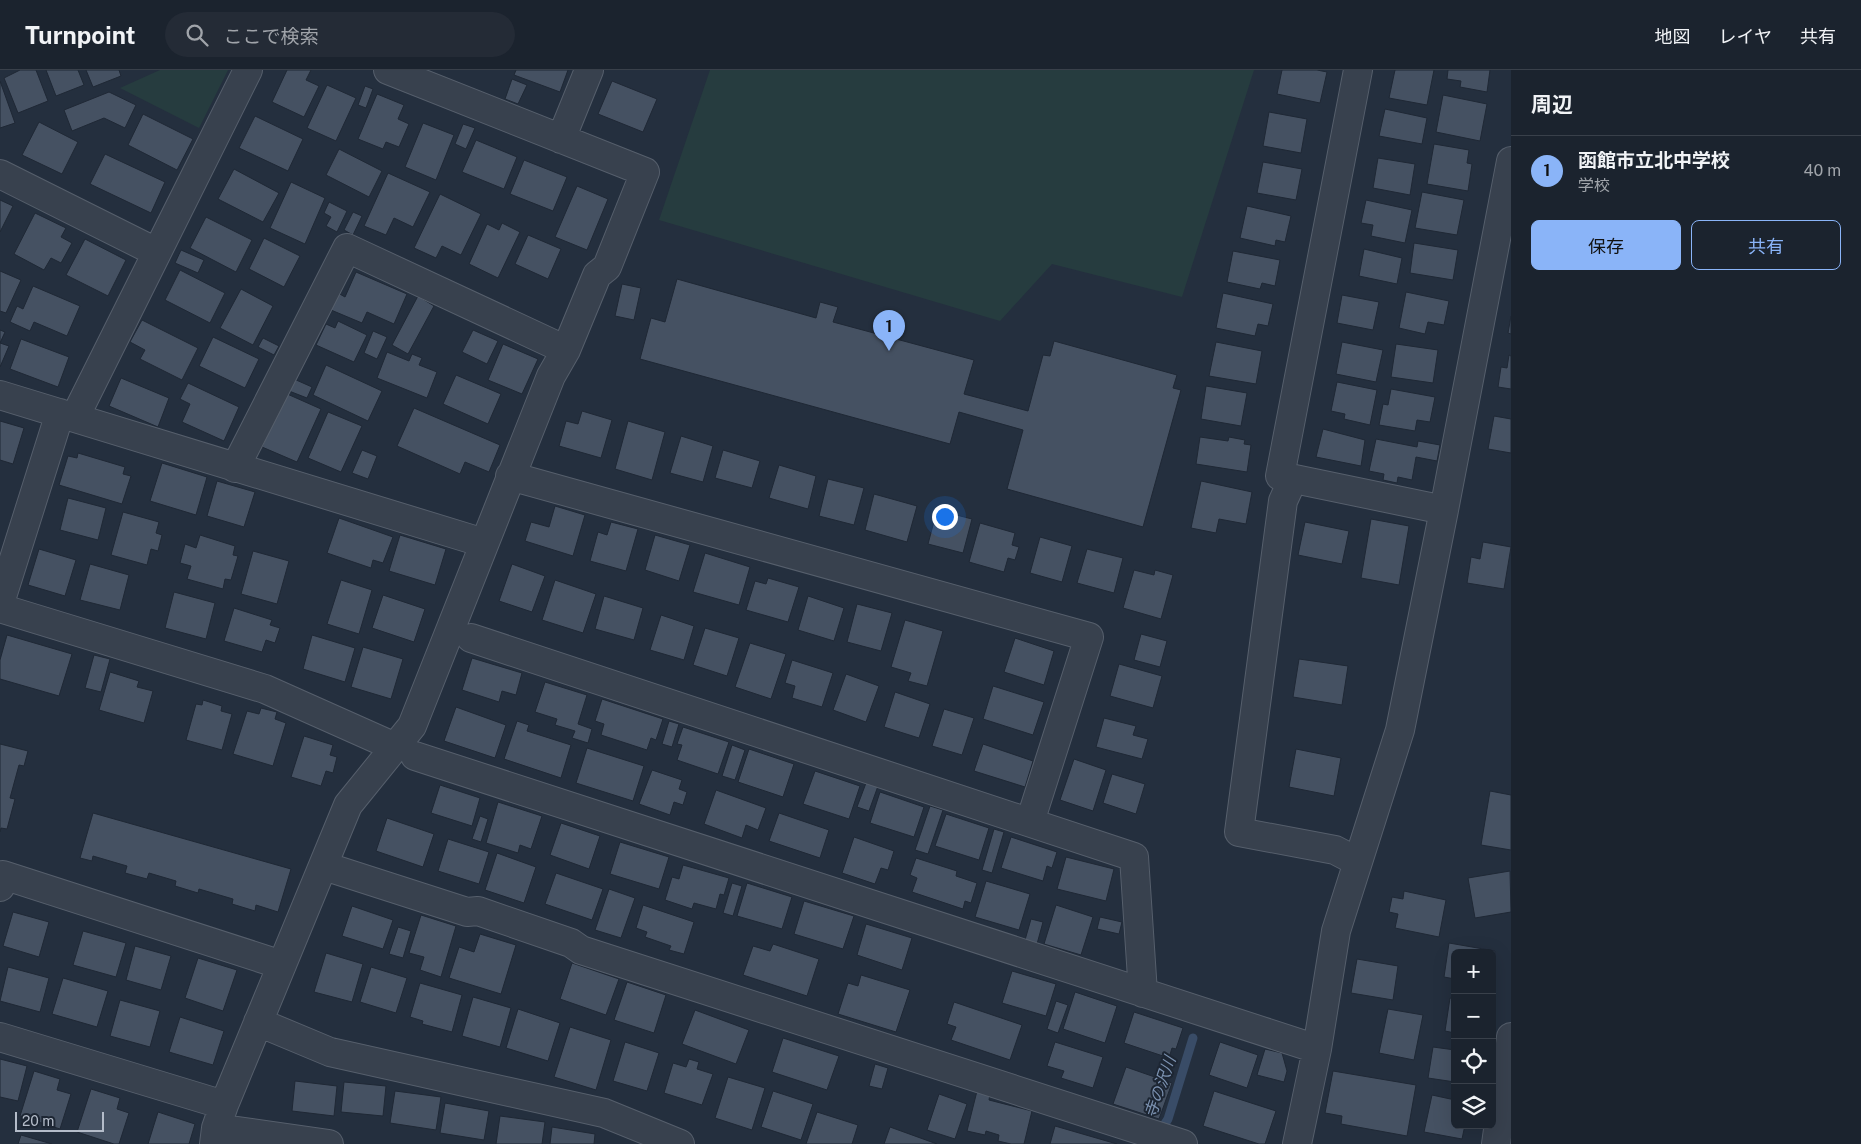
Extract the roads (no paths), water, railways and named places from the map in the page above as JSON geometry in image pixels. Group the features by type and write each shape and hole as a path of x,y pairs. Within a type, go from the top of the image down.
{"street":[{"path":"0,603 10,536 67,415 156,252 248,70"},
{"path":"218,1126 258,1022 348,805 405,752 412,726 551,376 566,350 597,275 607,267 646,172 388,70"},
{"path":"561,139 589,70"},
{"path":"1358,70 1280,476 1444,510"},
{"path":"1297,1144 1317,1049 1336,931 1400,730 1511,161"},
{"path":"0,174 156,252"},
{"path":"235,468 347,248 566,350"},
{"path":"0,395 484,543"},
{"path":"510,476 1089,637 1030,822"},
{"path":"1293,478 1282,501 1238,832 1335,850 1358,862"},
{"path":"0,608 265,688 405,752 1317,1049"},
{"path":"471,638 1134,857 1143,993"},
{"path":"324,866 467,912 478,911 571,943 581,950 1178,1142"},
{"path":"0,887 3,875 282,965"},
{"path":"258,1022 330,1052 604,1113 680,1144"},
{"path":"0,1037 218,1126 329,1144"},
{"path":"1502,1137 1511,1037"}],"waterway":[{"name":"寺の沢川","path":"1159,1133 1168,1119 1193,1038"}],"place":[{"name":"函館市立北中学校","path":"889,351"}]}
